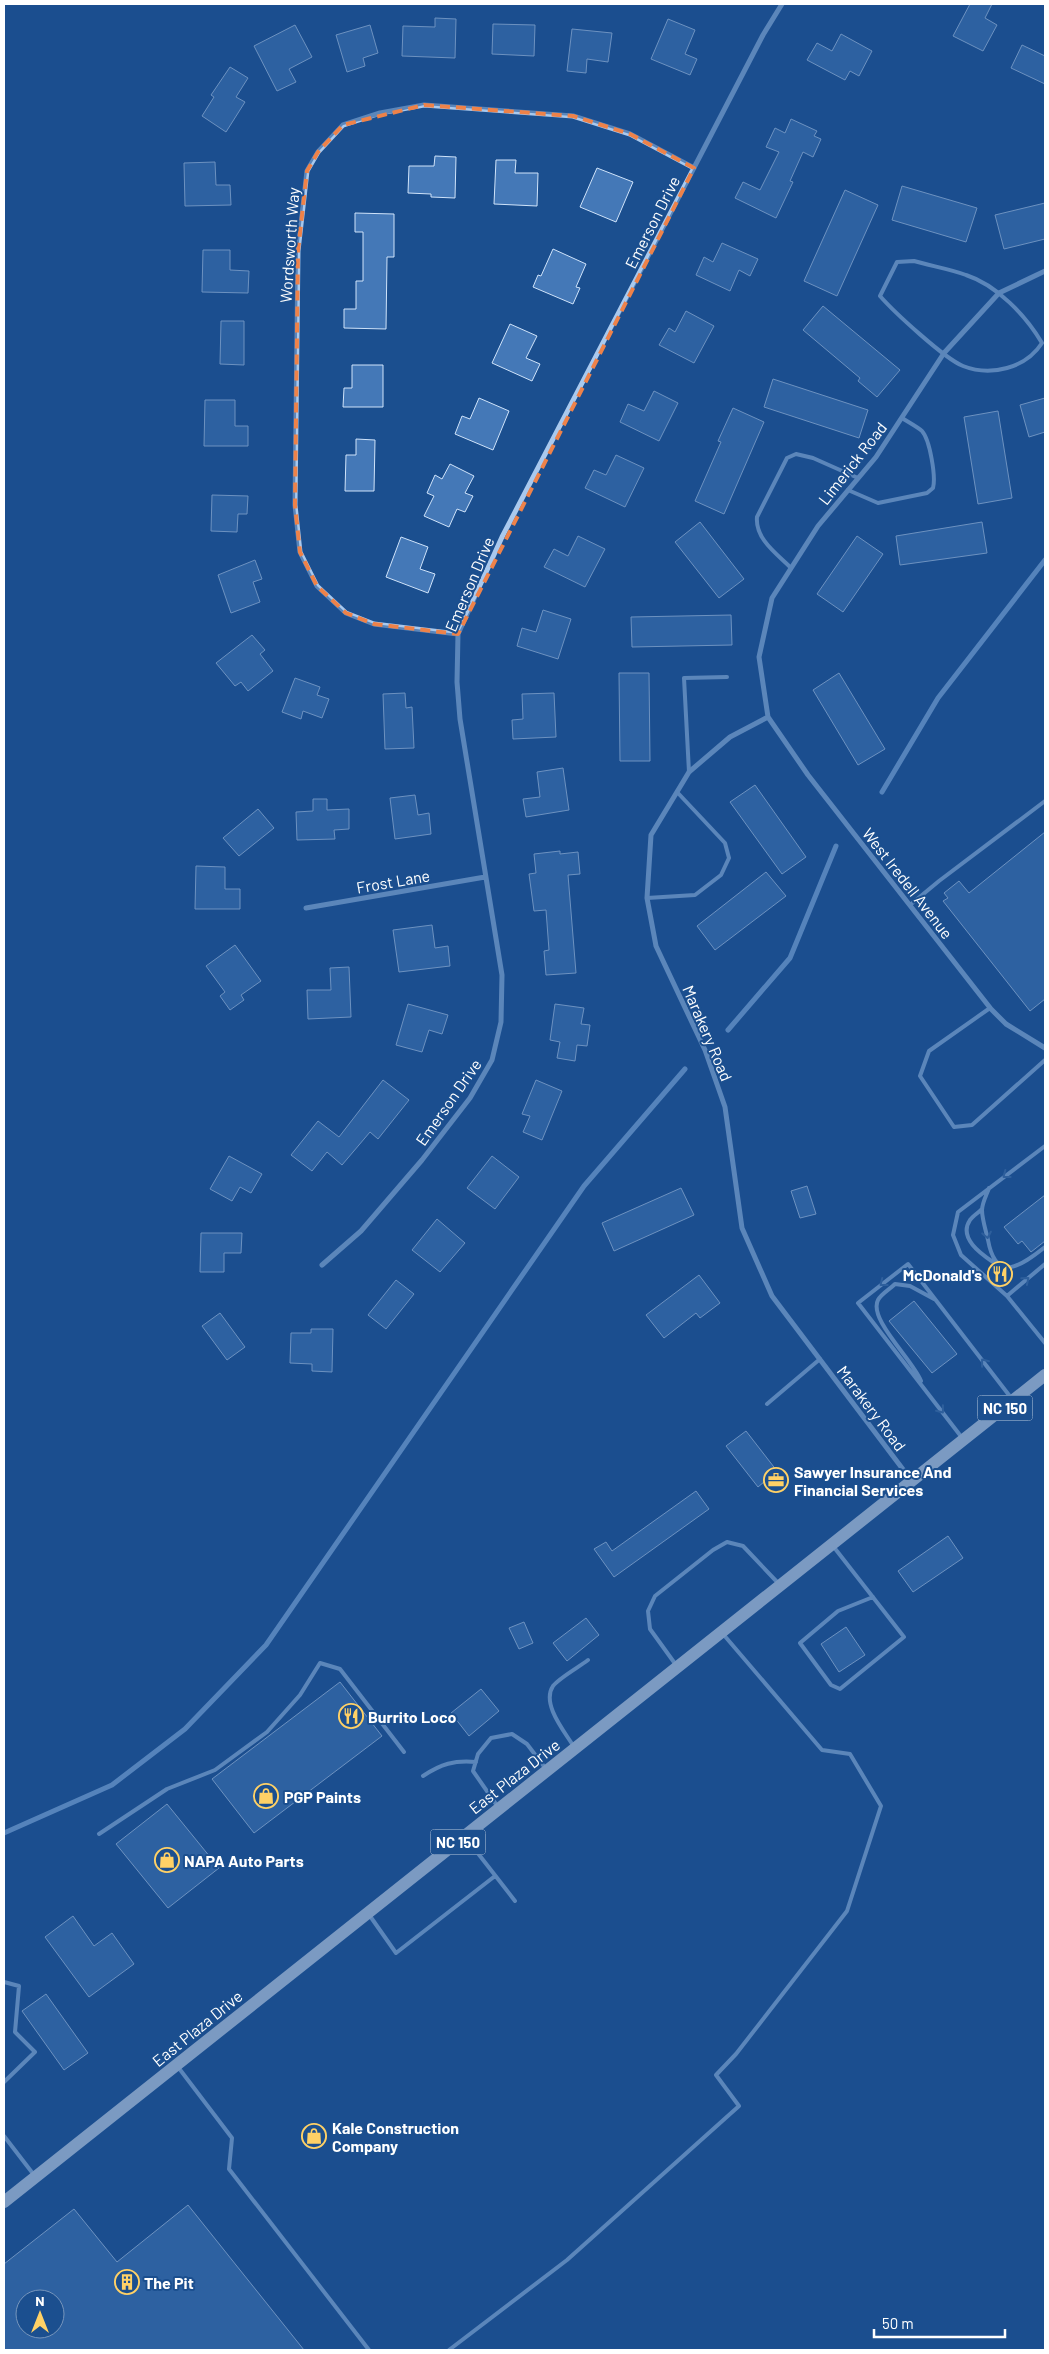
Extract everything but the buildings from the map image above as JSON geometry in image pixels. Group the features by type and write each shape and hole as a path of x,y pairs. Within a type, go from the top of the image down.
{"main road":[{"name":"East Plaza Drive","path":"4,2202 1045,1375"}],"street":[{"name":"Emerson Drive","path":"322,1265 361,1231 422,1160 470,1098 492,1060 501,1022 502,975 460,719 457,682 458,634 502,537 694,168 782,4"},
{"name":"Wordsworth Way","path":"458,634 374,624 346,612 317,586 300,552 295,505 298,251 307,171 318,152 343,125 380,113 424,105 573,116 630,134 694,168"},
{"name":"Limerick Road","path":"768,717 759,657 772,598 818,526 876,457 944,353 999,293 1045,271"},
{"name":"Marakery Road","path":"768,717 730,737 689,772 651,835 647,898 656,946 706,1050 724,1107 742,1228 772,1296 912,1481"},
{"name":"West Iredell Avenue","path":"768,717 808,775 990,1008 1006,1024 1045,1048"},
{"name":"Frost Lane","path":"306,908 486,878"}],"lane":[{"path":"914,261 968,275 999,293 1039,337 1042,343 1035,354 1020,364 990,372 963,366 944,353 880,296 897,262 914,261"},
{"path":"848,490 878,503 927,493 933,488 934,473 926,437 921,430 902,418"},
{"path":"791,568 764,541 757,530 756,524 757,517 787,458 796,454 813,458 858,478"},
{"path":"689,772 684,678 727,677"},
{"path":"647,898 695,895 721,875 729,858 725,843 677,792"},
{"path":"910,905 938,881 1045,801"},
{"path":"990,1008 929,1051 920,1076 954,1127 972,1125 1045,1060"},
{"path":"1045,1146 958,1212 953,1235 961,1255 1007,1296 1045,1343"},
{"path":"989,1188 982,1209 969,1221 967,1233 971,1244 980,1254 998,1264 1010,1267 1024,1264 1045,1247"},
{"path":"982,1209 991,1257 998,1264"},
{"path":"964,1440 858,1302 908,1264 1013,1401"},
{"path":"1007,1296 1045,1264"},
{"path":"922,1386 916,1369 878,1321 876,1309 878,1300 895,1284 910,1286 936,1300"},
{"path":"767,1404 820,1359"},
{"path":"678,1667 650,1629 648,1611 655,1596 713,1550 727,1542 743,1546 780,1586"},
{"path":"832,1545 873,1597 904,1637 840,1689 831,1685 800,1643 838,1611 873,1597"},
{"path":"450,2350 567,2260 739,2106 716,2075 736,2054 847,1911 881,1806 850,1754 822,1750 721,1632"},
{"path":"575,1749 552,1708 550,1696 554,1685 588,1660"},
{"path":"99,1834 167,1789 215,1770 267,1732 300,1695 320,1663 340,1669 404,1752"},
{"path":"499,1809 473,1771 478,1754 491,1738 512,1734 527,1744 547,1771"},
{"path":"423,1776 441,1764 460,1760 476,1762"},
{"path":"464,1836 515,1901"},
{"path":"367,1912 396,1953 496,1876"},
{"path":"4,1982 19,1986 15,2032 35,2052 4,2082"},
{"path":"176,2065 232,2138 229,2169 369,2350"},
{"path":"4,2136 36,2177"}],"highlighted area":[{"path":"424,105 573,116 630,134 694,168 458,634 374,624 346,613 317,586 300,552 295,505 298,251 307,171 318,152 343,125"}],"waterway":[{"path":"882,792 938,698 1045,560"},
{"path":"728,1030 790,958 836,846"},
{"path":"4,1833 112,1785 185,1729 266,1645 584,1186 685,1069"}],"place":[{"name":"McDonald's","path":"1000,1274"},
{"name":"Sawyer Insurance And Financial Services","path":"776,1480"},
{"name":"Burrito Loco","path":"351,1716"},
{"name":"PGP Paints","path":"266,1796"},
{"name":"NAPA Auto Parts","path":"167,1860"},
{"name":"Kale Construction Company","path":"314,2136"},
{"name":"The Pit","path":"127,2282"}]}
